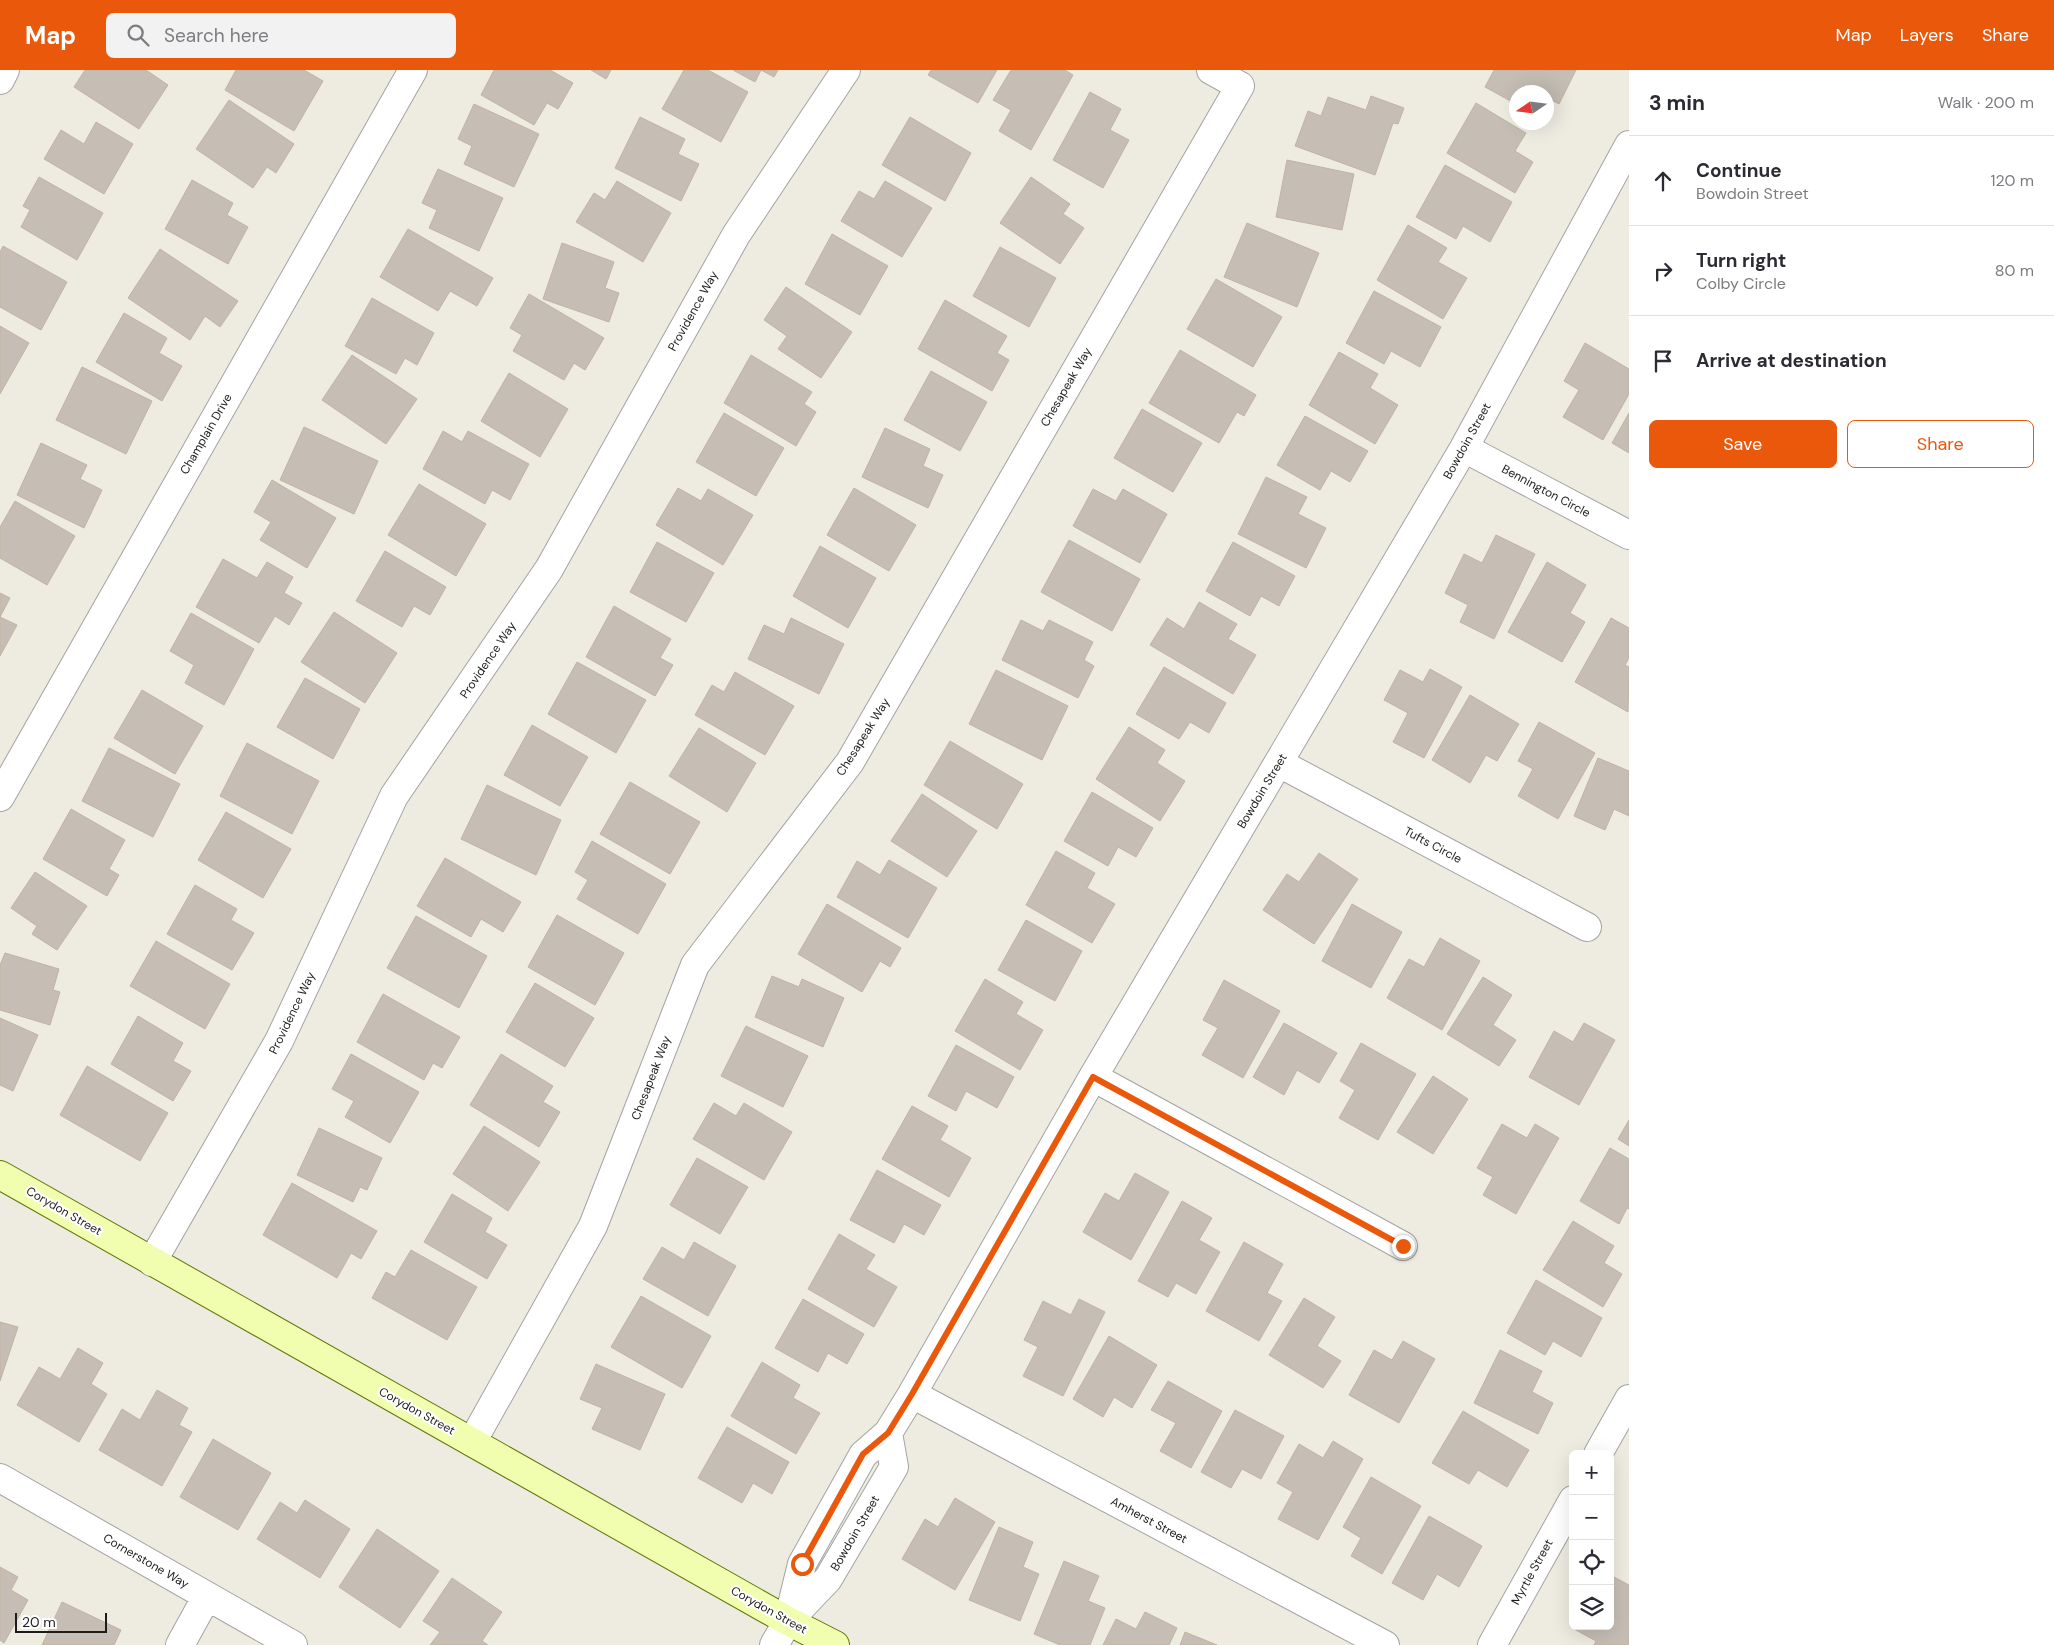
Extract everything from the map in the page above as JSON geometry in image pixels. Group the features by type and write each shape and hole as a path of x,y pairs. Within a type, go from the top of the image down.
{"main road":[{"name":"Corydon Street","path":"0,1175 788,1621 835,1645"}],"street":[{"path":"0,80 6,70"},
{"name":"Champlain Drive","path":"0,797 413,70"},
{"name":"Providence Way","path":"152,1262 279,1041 394,796 550,569 736,235 846,70"},
{"name":"Chesapeak Way","path":"472,1442 593,1226 694,965 850,762 1240,86 1211,70"},
{"name":"Bowdoin Street","path":"774,1645 788,1621 828,1579 894,1467 888,1433 1093,1077 1464,448 1629,145"},
{"name":"Bennington Circle","path":"1464,448 1629,535"},
{"name":"Tufts Circle","path":"1279,763 1587,927"},
{"path":"1093,1077 1403,1246"},
{"name":"Amherst Street","path":"912,1394 1385,1645"},
{"path":"1600,1450 1629,1399"},
{"name":"Cornerstone Way","path":"0,1478 293,1645"},
{"name":"Myrtle Street","path":"1492,1645 1569,1507"},
{"path":"180,1645 207,1596"}],"building":[{"path":"85,70 146,70 168,85 139,129 74,87"},
{"path":"236,70 304,70 323,81 294,131 225,90"},
{"path":"494,70 550,70 573,83 558,109 547,103 534,125 481,95"},
{"path":"591,70 611,70 606,79"},
{"path":"684,70 708,70 748,92 721,142 662,109"},
{"path":"733,70 761,70 755,82"},
{"path":"761,70 778,70 774,77"},
{"path":"931,70 997,70 978,103 928,75"},
{"path":"1011,70 1065,70 1073,75 1031,150 999,131 1011,110 993,100"},
{"path":"1494,70 1576,70 1559,104 1554,101 1554,85 1509,85 1509,100 1485,87"},
{"path":"1090,92 1121,109 1110,130 1129,140 1103,188 1053,160"},
{"path":"1371,96 1404,108 1398,124 1393,123 1375,175 1295,146 1308,111 1321,116 1328,97 1366,110"},
{"path":"229,100 294,144 276,173 267,167 253,188 196,149"},
{"path":"1476,103 1509,123 1509,130 1521,130 1526,133 1515,151 1533,162 1515,193 1447,153"},
{"path":"474,104 539,134 514,187 464,164 472,146 458,139"},
{"path":"640,117 685,139 678,154 699,164 681,201 615,168"},
{"path":"910,117 971,153 945,201 882,165"},
{"path":"96,122 133,144 104,194 44,159 61,130 84,144"},
{"path":"1287,160 1354,174 1342,230 1276,217"},
{"path":"1445,165 1512,202 1490,242 1463,226 1456,239 1416,217"},
{"path":"438,169 503,198 479,251 429,228 437,210 422,203"},
{"path":"39,177 103,213 77,260 21,227 30,210 23,206"},
{"path":"1031,177 1070,204 1063,214 1084,228 1060,264 1000,223"},
{"path":"192,180 233,203 227,215 248,227 228,264 165,229"},
{"path":"617,181 671,213 643,262 576,222 594,193 605,200"},
{"path":"885,181 932,208 902,257 841,221 859,191 874,199"},
{"path":"1247,223 1319,253 1297,307 1224,277"},
{"path":"1408,225 1447,248 1438,262 1467,278 1443,319 1377,280"},
{"path":"408,229 493,278 477,306 450,291 438,311 380,277"},
{"path":"832,234 888,266 860,315 805,284"},
{"path":"562,243 614,262 605,288 619,293 609,322 543,299"},
{"path":"3,246 67,282 41,330 0,307 0,252"},
{"path":"1000,247 1056,278 1029,327 973,296"},
{"path":"160,249 238,301 220,327 205,316 190,340 128,298"},
{"path":"1216,279 1282,317 1253,367 1187,329"},
{"path":"786,287 852,332 821,378 778,349 787,336 764,320"},
{"path":"1374,291 1441,327 1420,367 1391,351 1384,364 1346,343"},
{"path":"529,294 604,338 585,370 574,363 564,380 513,351 522,335 510,328"},
{"path":"372,298 434,333 417,365 405,358 396,374 345,346"},
{"path":"945,300 1007,336 997,353 1009,360 992,391 918,349"},
{"path":"124,313 167,338 159,353 182,366 162,401 96,362"},
{"path":"0,326 29,343 0,394"},
{"path":"1585,343 1629,369 1629,394 1603,440 1563,417 1579,390 1564,381"},
{"path":"1180,350 1256,395 1244,416 1237,412 1219,443 1149,403"},
{"path":"1339,352 1378,374 1370,388 1398,405 1375,444 1309,405"},
{"path":"352,355 417,399 386,444 322,400"},
{"path":"751,355 812,392 804,404 816,412 796,446 724,403"},
{"path":"82,367 152,401 126,454 56,420"},
{"path":"931,371 987,402 960,451 904,420"},
{"path":"509,373 568,409 540,457 481,421"},
{"path":"1142,409 1202,443 1173,492 1114,458"},
{"path":"724,413 784,448 756,496 696,462"},
{"path":"1629,413 1629,453 1612,443"},
{"path":"1305,416 1368,451 1350,482 1331,471 1320,490 1277,465"},
{"path":"304,427 378,461 354,514 280,480"},
{"path":"885,428 930,449 923,466 943,475 928,508 862,477"},
{"path":"443,431 462,442 468,431 529,464 510,500 492,490 485,504 423,469"},
{"path":"41,443 87,465 80,479 102,490 84,528 17,495"},
{"path":"1266,477 1307,497 1298,514 1326,528 1306,568 1238,534"},
{"path":"272,480 336,518 307,568 260,540 271,522 254,512"},
{"path":"419,484 486,524 456,576 388,535"},
{"path":"678,488 701,501 708,489 753,515 723,565 656,525"},
{"path":"854,488 916,525 889,571 827,535"},
{"path":"1093,489 1116,501 1123,489 1167,514 1140,563 1073,526"},
{"path":"15,501 75,536 47,585 0,558 0,527"},
{"path":"1496,535 1535,554 1494,639 1460,622 1468,605 1445,593 1464,554 1482,563"},
{"path":"1069,540 1140,579 1112,631 1041,592"},
{"path":"657,542 714,573 686,622 630,592"},
{"path":"1233,542 1295,576 1279,606 1261,596 1250,616 1206,591"},
{"path":"820,546 876,578 848,628 793,596"},
{"path":"385,551 446,587 430,615 414,606 402,627 356,601"},
{"path":"223,559 257,578 267,562 293,577 284,593 302,603 289,625 275,616 259,643 196,607"},
{"path":"1547,562 1586,585 1570,613 1585,622 1562,662 1508,632"},
{"path":"0,593 10,598 0,617"},
{"path":"1199,602 1237,624 1228,639 1256,655 1233,694 1150,645 1167,618 1184,629"},
{"path":"614,606 671,639 660,658 673,665 655,696 586,657"},
{"path":"334,612 397,653 365,703 301,662"},
{"path":"191,613 254,649 224,705 185,683 194,665 170,651"},
{"path":"0,617 17,625 0,656"},
{"path":"791,618 844,644 819,694 748,659 764,625 784,634"},
{"path":"1611,618 1629,628 1629,658 1625,665 1629,667 1628,712 1575,682"},
{"path":"1021,620 1043,631 1049,620 1093,642 1084,660 1094,666 1078,698 1002,660"},
{"path":"577,662 646,700 616,753 548,714"},
{"path":"1164,667 1226,703 1209,733 1190,722 1179,739 1136,714"},
{"path":"1430,669 1462,687 1424,758 1393,742 1408,713 1384,700 1400,670 1423,682"},
{"path":"996,670 1068,706 1042,760 969,724"},
{"path":"735,672 794,706 765,755 695,715 712,685 724,692"},
{"path":"305,678 360,709 333,759 277,727"},
{"path":"142,690 203,726 175,774 114,738"},
{"path":"1470,695 1519,724 1497,761 1486,755 1470,783 1432,760"},
{"path":"1539,722 1595,753 1558,819 1518,796 1533,769 1518,761"},
{"path":"532,725 588,757 560,806 504,775"},
{"path":"1129,727 1165,750 1157,763 1185,781 1160,821 1096,779"},
{"path":"699,728 756,763 727,812 669,776"},
{"path":"950,741 1023,784 997,829 924,785"},
{"path":"247,743 319,781 292,834 220,796"},
{"path":"109,748 180,784 153,837 82,801"},
{"path":"1598,758 1629,771 1629,816 1614,809 1605,830 1574,816"},
{"path":"630,782 700,822 670,874 600,834"},
{"path":"487,785 561,820 536,875 461,839"},
{"path":"1092,792 1153,828 1136,857 1118,847 1108,866 1064,841"},
{"path":"922,794 977,831 947,877 891,841"},
{"path":"71,809 125,840 109,869 119,875 107,896 43,859"},
{"path":"226,812 291,849 263,898 198,860"},
{"path":"592,841 666,884 638,934 577,899 588,880 575,872"},
{"path":"1056,851 1095,873 1087,888 1115,904 1092,943 1026,905"},
{"path":"1319,853 1358,879 1314,944 1263,910 1287,874 1299,882"},
{"path":"445,858 521,902 503,932 481,919 471,937 417,906"},
{"path":"889,860 937,888 908,938 837,897 857,861 880,875"},
{"path":"35,872 87,906 57,950 32,934 37,926 11,908"},
{"path":"195,885 237,909 231,920 254,933 232,970 167,934"},
{"path":"827,904 901,948 890,967 880,961 862,992 798,954"},
{"path":"1352,904 1402,932 1371,988 1322,961"},
{"path":"557,915 624,953 595,1005 528,967"},
{"path":"416,916 487,956 459,1008 387,968"},
{"path":"1026,920 1082,951 1055,1001 998,970"},
{"path":"1440,938 1480,961 1442,1030 1387,998 1409,959 1424,967"},
{"path":"156,941 230,984 205,1029 130,986"},
{"path":"5,953 59,969 53,990 60,992 50,1025 0,1010 0,965"},
{"path":"772,976 799,987 802,979 844,998 823,1047 755,1017"},
{"path":"1483,977 1512,995 1493,1025 1516,1040 1499,1066 1447,1034"},
{"path":"985,979 1023,1002 1016,1014 1043,1030 1020,1070 955,1031"},
{"path":"1224,980 1280,1011 1243,1078 1202,1055 1218,1028 1203,1020"},
{"path":"535,983 594,1018 565,1067 506,1032"},
{"path":"383,994 460,1037 442,1068 433,1063 424,1080 357,1042"},
{"path":"138,1016 183,1043 173,1061 191,1071 173,1101 111,1064"},
{"path":"0,1018 38,1035 13,1091 0,1085"},
{"path":"1284,1023 1337,1053 1319,1083 1297,1070 1284,1095 1253,1077"},
{"path":"1584,1023 1615,1040 1579,1105 1529,1077 1554,1031 1573,1042"},
{"path":"746,1026 808,1056 783,1107 721,1076"},
{"path":"1361,1043 1416,1074 1378,1140 1339,1118 1355,1090 1340,1081"},
{"path":"956,1045 1014,1077 997,1108 966,1091 956,1111 928,1096"},
{"path":"351,1054 419,1092 390,1143 345,1117 354,1101 332,1089"},
{"path":"501,1054 553,1086 543,1102 560,1112 539,1147 470,1105"},
{"path":"87,1066 168,1113 140,1161 60,1115"},
{"path":"1433,1076 1468,1099 1433,1154 1397,1132"},
{"path":"714,1103 736,1116 744,1103 792,1132 764,1180 693,1139"},
{"path":"912,1106 948,1126 940,1140 971,1158 949,1197 882,1159"},
{"path":"1629,1120 1629,1146 1618,1139"},
{"path":"1502,1124 1527,1138 1535,1124 1559,1138 1516,1214 1483,1195 1493,1177 1477,1168"},
{"path":"484,1126 540,1162 508,1211 453,1174"},
{"path":"319,1128 382,1158 367,1190 360,1187 353,1202 297,1175"},
{"path":"1610,1148 1629,1159 1629,1209 1627,1208 1619,1224 1580,1201"},
{"path":"697,1158 748,1187 720,1234 670,1205"},
{"path":"877,1170 941,1205 924,1235 904,1224 894,1243 850,1220"},
{"path":"1135,1173 1169,1192 1131,1260 1083,1232 1105,1193 1119,1201"},
{"path":"292,1183 377,1231 361,1259 351,1253 337,1278 263,1235"},
{"path":"452,1194 492,1218 485,1232 507,1245 487,1279 424,1242"},
{"path":"1182,1201 1212,1218 1199,1240 1220,1252 1196,1294 1176,1283 1168,1297 1138,1281"},
{"path":"1573,1221 1614,1246 1604,1263 1622,1274 1603,1307 1543,1270"},
{"path":"839,1234 875,1255 866,1269 897,1287 874,1327 808,1289"},
{"path":"694,1242 736,1266 708,1316 643,1279 662,1247 684,1260"},
{"path":"1244,1242 1283,1264 1267,1293 1282,1301 1259,1341 1206,1311"},
{"path":"411,1250 477,1287 447,1340 372,1298 386,1272 395,1277"},
{"path":"1536,1280 1602,1318 1581,1357 1553,1341 1545,1355 1507,1333"},
{"path":"641,1296 711,1336 682,1388 611,1347"},
{"path":"1304,1298 1335,1317 1317,1346 1341,1361 1323,1388 1269,1355"},
{"path":"803,1299 864,1334 847,1364 828,1353 818,1372 775,1348"},
{"path":"1079,1299 1105,1312 1063,1396 1023,1376 1038,1347 1024,1340 1043,1301 1071,1315"},
{"path":"0,1322 18,1327 0,1381"},
{"path":"1109,1336 1157,1365 1132,1408 1114,1397 1103,1417 1073,1399"},
{"path":"1403,1341 1435,1359 1399,1423 1349,1395 1374,1350 1392,1360"},
{"path":"78,1348 103,1363 91,1384 107,1394 79,1442 17,1405 39,1367 60,1379"},
{"path":"1500,1350 1542,1371 1532,1392 1553,1403 1538,1434 1474,1403"},
{"path":"762,1362 800,1385 793,1398 820,1413 796,1454 731,1416"},
{"path":"596,1364 665,1394 640,1450 592,1429 602,1408 580,1399"},
{"path":"1168,1381 1222,1411 1191,1468 1160,1451 1176,1423 1151,1410"},
{"path":"157,1390 188,1408 179,1425 192,1432 162,1486 99,1450 122,1409 140,1420"},
{"path":"1235,1410 1284,1436 1261,1479 1242,1469 1231,1488 1201,1472"},
{"path":"1463,1411 1529,1450 1507,1487 1478,1470 1469,1484 1432,1463"},
{"path":"727,1427 789,1462 772,1494 753,1483 742,1503 698,1478"},
{"path":"213,1439 271,1473 238,1530 180,1497"},
{"path":"1333,1441 1363,1459 1318,1540 1278,1519 1293,1492 1277,1483 1299,1444 1323,1458"},
{"path":"1371,1477 1421,1506 1382,1574 1351,1556 1361,1538 1343,1527"},
{"path":"955,1498 995,1522 955,1590 902,1559 925,1519 938,1527"},
{"path":"305,1500 350,1529 320,1578 257,1539 280,1502 297,1513"},
{"path":"1429,1516 1482,1546 1459,1587 1437,1574 1423,1600 1392,1583"},
{"path":"999,1527 1033,1542 1023,1567 1039,1574 1020,1621 969,1600"},
{"path":"377,1529 439,1571 400,1628 339,1587"},
{"path":"1064,1561 1099,1576 1088,1601 1105,1608 1090,1645 1060,1645 1034,1634"},
{"path":"0,1567 18,1577 11,1590 28,1600 4,1643 0,1640"},
{"path":"1614,1577 1629,1585 1629,1645 1594,1645 1596,1641 1576,1630 1614,1630"},
{"path":"452,1578 502,1612 482,1641 488,1645 430,1645 440,1632 423,1621"},
{"path":"62,1602 121,1630 114,1645 42,1645"},
{"path":"1145,1612 1177,1628 1169,1645 1103,1645 1116,1619 1136,1629"},
{"path":"1185,1632 1217,1645 1180,1645"}],"route":[{"path":"802,1564 863,1454 888,1433 912,1394 1093,1077 1403,1246"}]}
